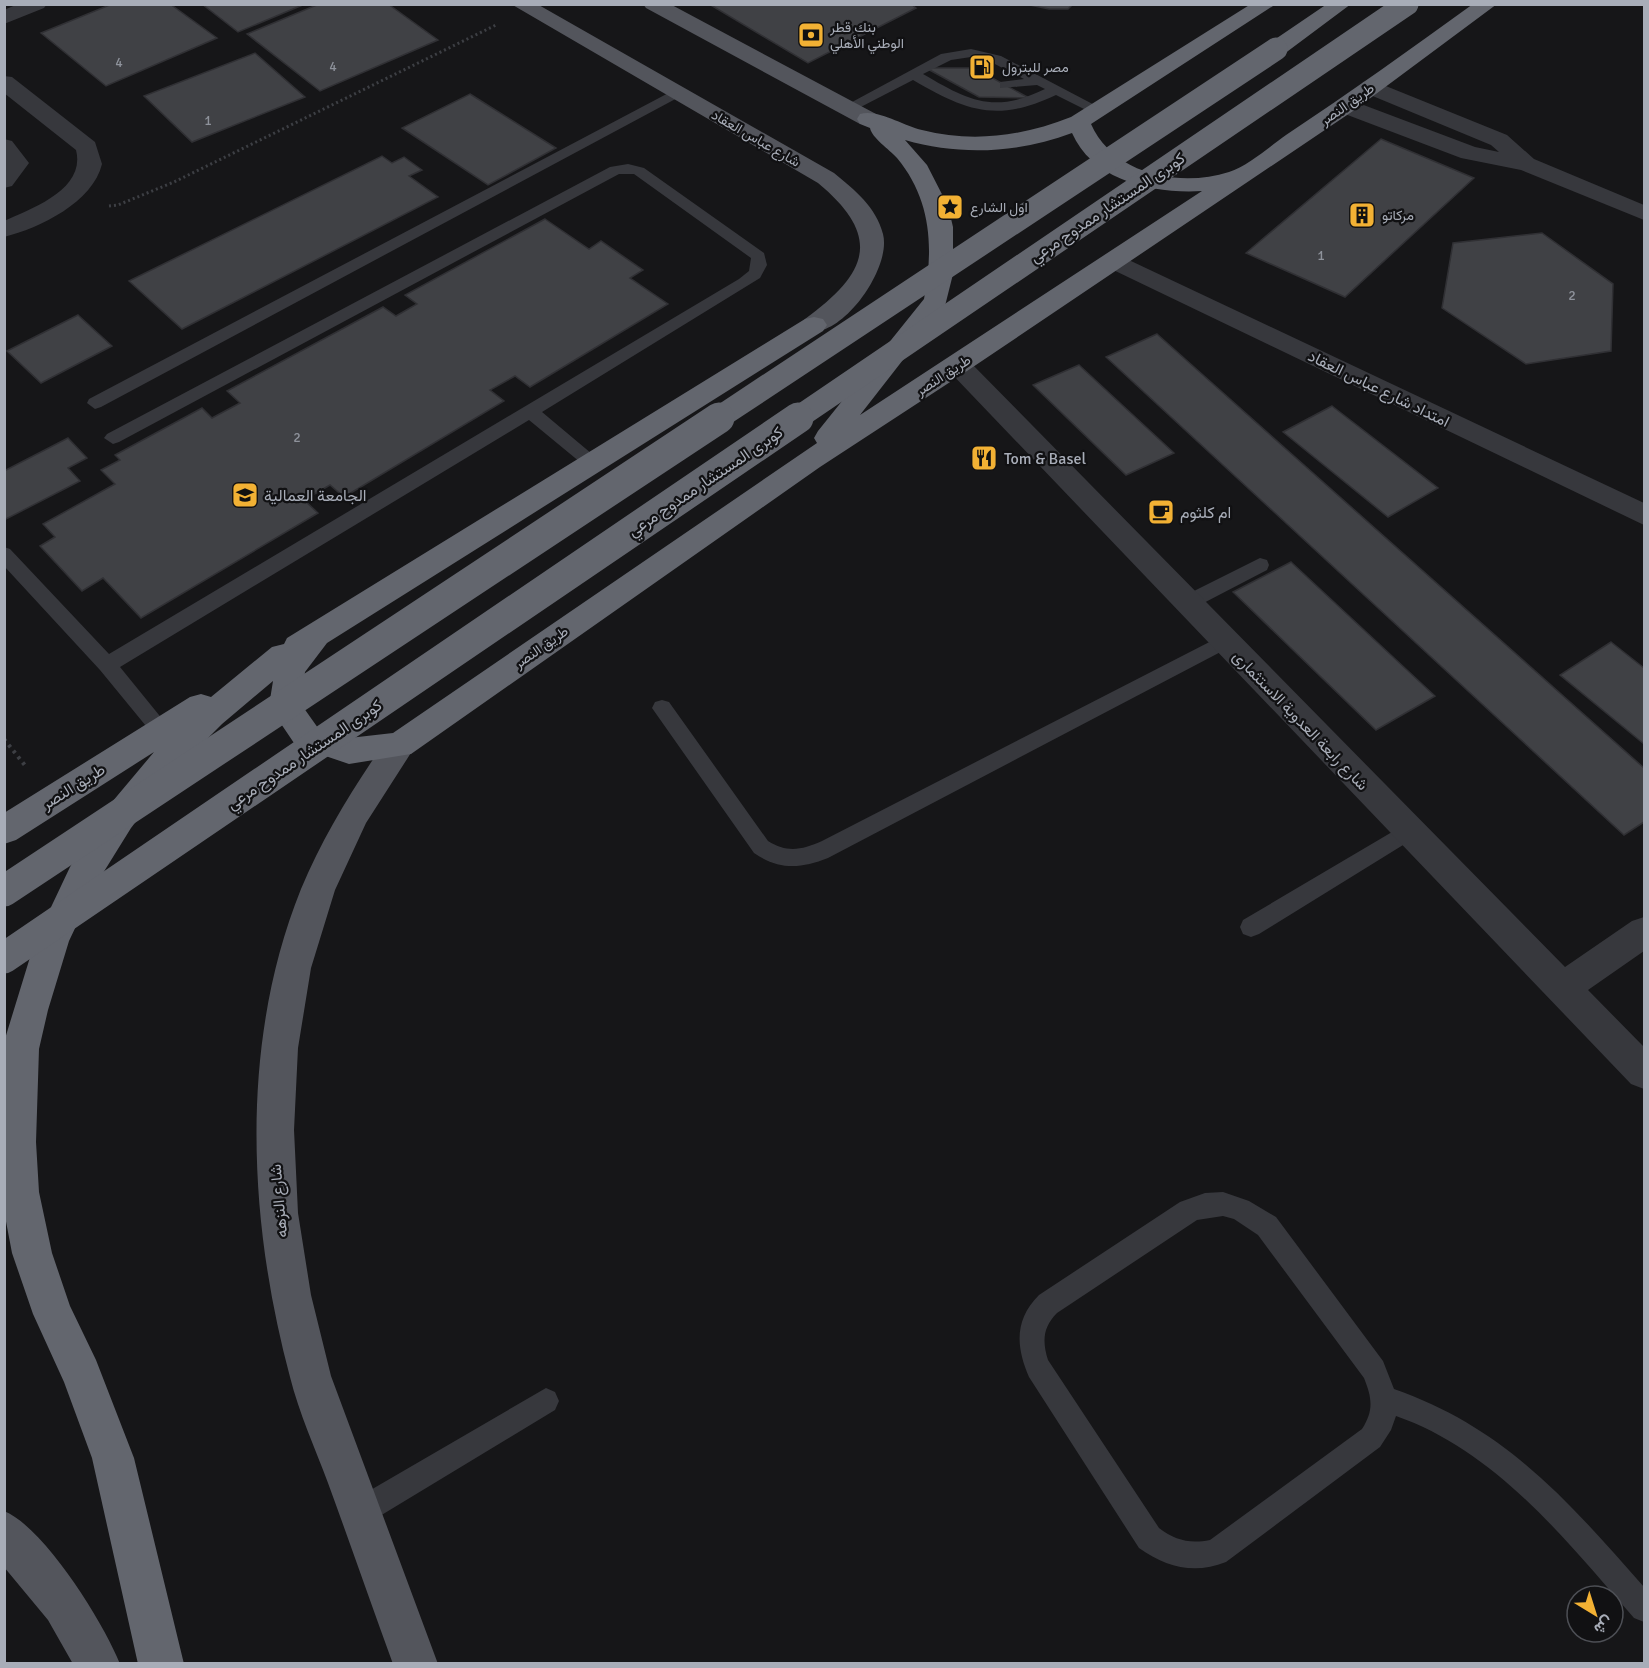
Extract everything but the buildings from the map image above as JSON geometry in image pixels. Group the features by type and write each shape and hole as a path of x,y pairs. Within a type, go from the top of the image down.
{"highway":[{"path":"858,114 917,138 975,145 1031,139 1088,116 1266,4"},
{"path":"4,891 1341,4"},
{"name":"كوبرى المستشار ممدوح مرعي","path":"4,958 1407,4"},
{"name":"طريق النصر","path":"400,745 810,460 958,365 1345,106 1487,4"},
{"path":"810,460 936,300 943,273 945,247 934,198 908,155 858,114"},
{"path":"1088,116 1082,136 1091,149 1125,172 1148,180 1189,184 1221,182 1242,175"},
{"name":"طريق النصر","path":"4,830 814,325"},
{"path":"316,635 290,669 285,706 307,737 349,751 400,745"},
{"path":"161,1664 113,1458 82,1374 53,1314 32,1253 20,1192 17,1142 21,1049 30,1010 52,941 82,877 119,818 163,763 203,723 284,655"}],"main road":[{"path":"653,4 858,114"},
{"name":"شارع عباس العقاد","path":"525,7 826,178 859,206 868,223 873,241 868,268 853,295 814,325"},
{"name":"شارع النزهه","path":"400,745 374,778 354,810 322,877 297,957 288,997 275,1092 274,1170 278,1216 293,1310 311,1378 416,1664"},
{"path":"4,1532 64,1604 98,1664"}],"street":[{"path":"4,18 37,4"},
{"path":"4,82 87,147 90,165 80,184 43,212 4,230"},
{"path":"1371,87 1499,140 1527,164"},
{"path":"1345,106 1469,153 1527,164 1644,213"},
{"path":"4,146 17,163 7,179"},
{"name":"امتداد شارع عباس العقاد","path":"1114,261 1644,515"},
{"name":"شارع رابعة العدوية الاستثمارى","path":"958,365 1644,1072"},
{"path":"1563,988 1644,932"}],"lane":[{"path":"858,114 914,74 962,52 981,52 1056,89 1088,116"},
{"path":"914,74 970,105 1002,109 1031,103 1056,89"},
{"path":"1005,85 1039,81"},
{"path":"943,92 965,89"},
{"path":"95,403 676,93"},
{"path":"107,665 745,284 756,275 760,266 758,256 639,171 628,168 615,170 113,438"},
{"path":"531,412 592,463"},
{"path":"4,554 107,665 162,731"},
{"path":"1187,603 1260,565"},
{"path":"662,708 761,847 771,855 798,860 829,848 1225,641"},
{"path":"1251,927 1409,831"},
{"path":"1385,1399 1382,1420 1371,1438 1216,1552 1185,1557 1169,1553 1149,1538 1038,1368 1032,1353 1030,1336 1034,1322 1048,1304 1189,1211 1205,1205 1223,1204 1254,1216 1267,1226 1374,1370 1385,1399 1439,1420 1521,1476 1550,1502 1644,1608"},
{"path":"360,1512 546,1401"}],"path":[{"path":"43,212 118,205 174,182 525,7"}],"place":[{"name":"بنك قطر الوطني الأهلي","path":"811,35"},
{"name":"مصر للبترول","path":"982,67"},
{"name":"اول الشارع","path":"950,207"},
{"name":"مركاتو","path":"1362,215"},
{"name":"Tom & Basel","path":"984,458"},
{"name":"الجامعة العمالية","path":"245,495"},
{"name":"ام كلثوم","path":"1161,512"}]}
